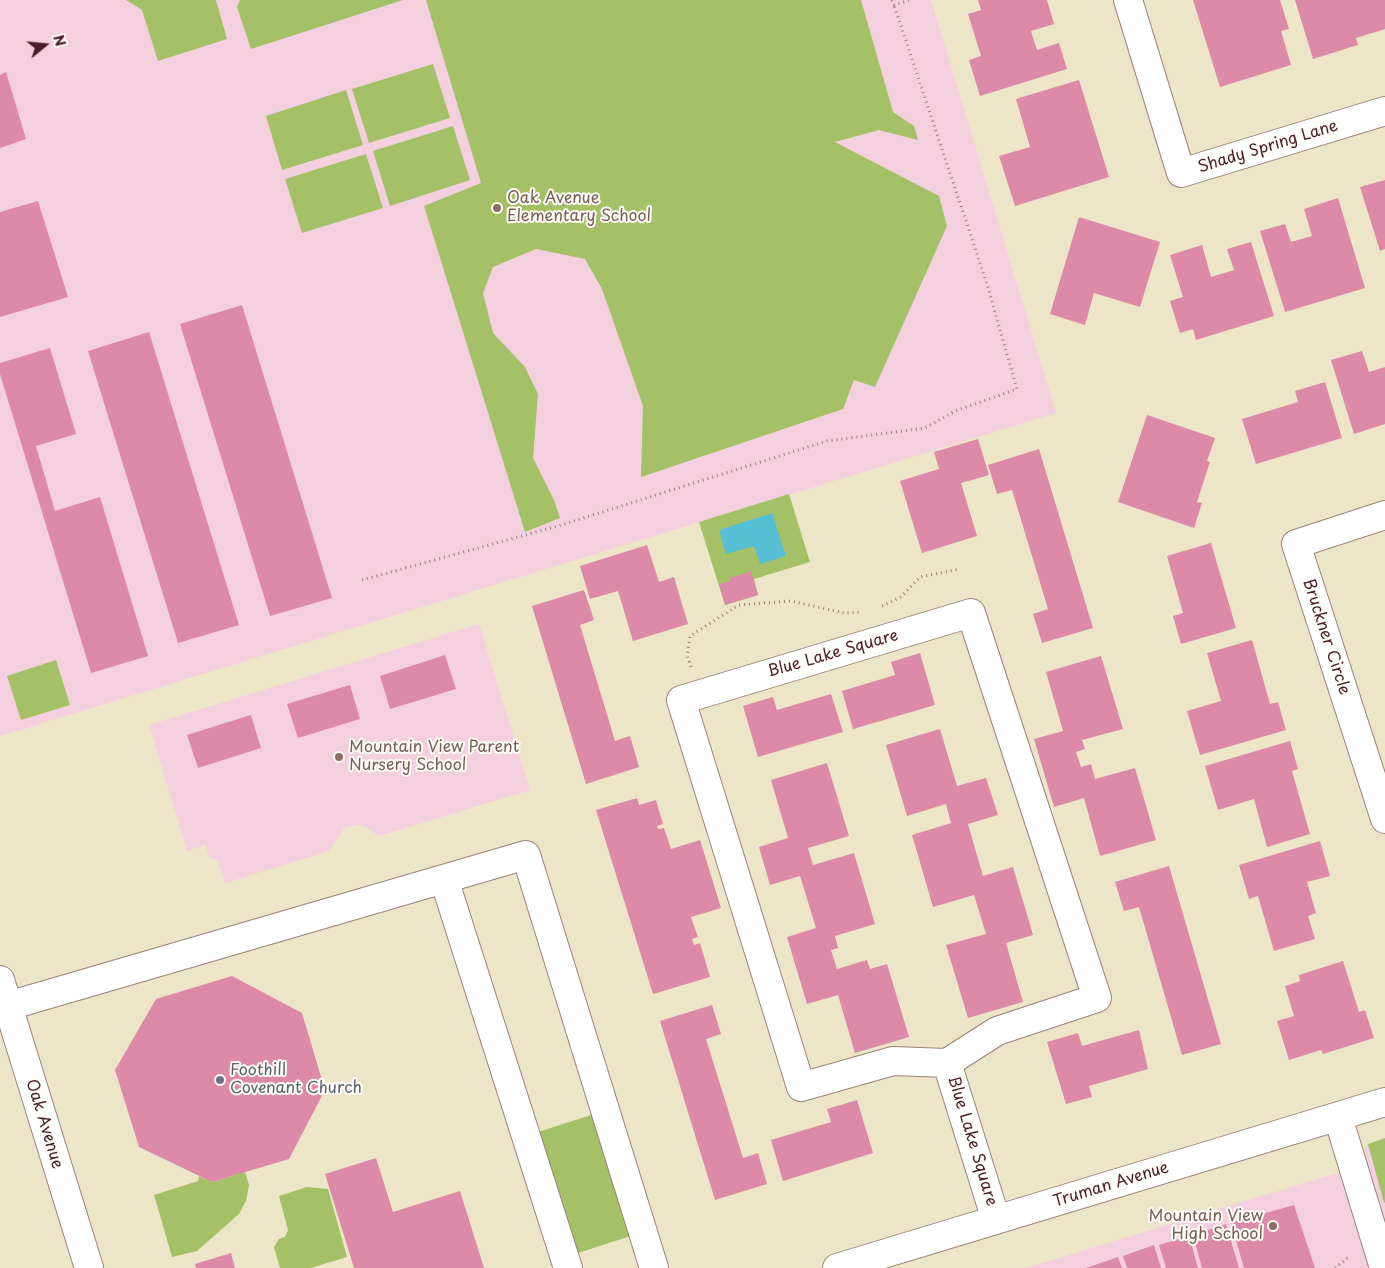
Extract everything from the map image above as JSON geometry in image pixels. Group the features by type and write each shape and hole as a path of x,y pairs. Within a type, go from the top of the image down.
{"street":[{"name":"Shady Spring Lane","path":"1128,0 1181,173 1385,111"},
{"name":"Bruckner Circle","path":"1385,515 1296,544 1385,820"},
{"name":"Blue Lake Square","path":"972,613 1097,998 997,1031 947,1063 893,1061 801,1088 681,700 701,693 972,613"},
{"path":"8,1006 526,855 654,1268"},
{"path":"444,879 568,1268"},
{"name":"Oak Avenue","path":"0,980 89,1268"},
{"name":"Blue Lake Square","path":"947,1063 996,1220"},
{"name":"Truman Avenue","path":"837,1268 1385,1102"},
{"path":"1338,1117 1384,1268"}],"path":[{"path":"362,580 558,526 827,441 925,428 955,411 1017,389 987,284 892,0"},
{"path":"894,5 910,0"},
{"path":"878,608 901,597 920,577 960,569"},
{"path":"701,693 687,656 690,636 739,605 791,601 844,613 870,612"}],"shaded area":[{"name":"Oak Avenue Elementary School","path":"0,0 931,0 1056,413 0,736"},
{"name":"Mountain View Parent Nursery School","path":"479,624 530,790 379,836 361,824 345,827 329,851 225,883 218,860 210,857 205,845 187,851 149,725"},
{"name":"Mountain View High School","path":"1385,1138 1385,1268 1026,1268 1354,1168 1368,1144"}],"green space":[{"path":"126,0 216,0 227,39 158,61 142,10"},
{"path":"240,0 403,0 251,49 237,7"},
{"path":"426,0 861,0 893,112 914,126 918,140 879,130 835,142 939,196 947,226 875,387 854,380 843,409 641,477 643,406 602,289 585,259 536,249 493,267 483,293 493,333 525,367 538,394 533,458 554,500 560,518 525,532 424,206 481,183"},
{"path":"433,64 450,118 369,143 352,89"},
{"path":"346,90 363,145 282,170 266,116"},
{"path":"453,126 470,180 390,206 373,151"},
{"path":"366,154 383,208 302,233 285,179"},
{"path":"789,494 810,562 754,579 758,595 725,605 699,522"},
{"path":"56,660 70,705 21,720 7,676"},
{"path":"607,1110 643,1232 575,1254 538,1132"},
{"path":"1385,1138 1385,1202 1384,1203 1368,1144"},
{"path":"245,1172 249,1185 246,1201 239,1214 197,1251 172,1257 154,1195 198,1181 199,1176 212,1182"},
{"path":"307,1187 328,1189 347,1257 311,1268 280,1268 274,1247 279,1239 285,1237 288,1230 279,1196"}],"water":[{"path":"772,513 786,556 760,564 754,546 726,554 719,530"}],"building":[{"path":"978,0 1047,0 1054,24 1031,31 1037,50 1059,43 1067,69 980,96 969,60 981,56 968,14 981,10"},
{"path":"1193,0 1280,0 1289,29 1281,31 1291,65 1220,87"},
{"path":"1295,0 1385,0 1385,29 1356,38 1358,45 1313,59"},
{"path":"6,72 26,139 0,148 0,75"},
{"path":"1079,80 1109,177 1015,206 999,156 1030,147 1016,99"},
{"path":"1385,180 1385,249 1380,251 1360,187"},
{"path":"1338,198 1365,288 1285,312 1260,231 1285,224 1291,242 1312,236 1304,209"},
{"path":"38,201 68,297 0,317 0,212"},
{"path":"1079,217 1160,242 1140,307 1094,293 1085,325 1050,314"},
{"path":"1251,242 1274,316 1196,340 1193,329 1180,333 1170,301 1183,297 1170,255 1202,245 1211,277 1234,270 1227,249"},
{"path":"242,305 332,598 270,616 180,324"},
{"path":"149,332 239,625 178,643 88,351"},
{"path":"50,348 76,434 36,446 55,511 100,497 148,656 91,673 0,374 0,363"},
{"path":"1362,351 1369,372 1385,367 1385,424 1354,434 1331,360"},
{"path":"1325,382 1342,438 1256,464 1242,419 1298,402 1295,391"},
{"path":"1147,415 1215,438 1207,461 1210,462 1197,502 1202,503 1194,528 1118,502"},
{"path":"978,439 989,475 961,483 977,536 922,553 900,481 939,469 934,452"},
{"path":"1039,449 1093,628 1042,643 1033,614 1048,609 1012,490 997,494 988,465"},
{"path":"1211,543 1236,628 1181,644 1173,616 1183,613 1167,556"},
{"path":"647,545 659,582 674,577 688,624 633,641 618,591 590,599 580,566"},
{"path":"751,571 758,595 725,605 719,584 731,581 730,578"},
{"path":"584,590 594,620 580,625 615,741 630,736 639,767 586,784 532,606"},
{"path":"1252,640 1270,704 1278,702 1286,730 1200,755 1187,711 1221,701 1207,653"},
{"path":"920,653 935,705 853,729 842,691 895,675 891,662"},
{"path":"445,655 456,689 390,709 380,676"},
{"path":"1101,656 1123,729 1082,740 1085,749 1076,752 1081,767 1091,764 1095,779 1135,768 1156,840 1100,856 1084,798 1054,807 1034,739 1063,731 1046,672"},
{"path":"350,685 360,719 298,738 287,704"},
{"path":"831,694 843,732 758,757 743,706 773,697 777,710"},
{"path":"251,715 261,748 198,768 187,735"},
{"path":"940,729 957,786 986,778 998,815 968,824 983,876 1013,867 1033,935 1006,943 1023,1002 968,1018 946,945 986,934 974,895 933,907 912,835 951,823 946,804 907,816 886,745"},
{"path":"1290,741 1298,769 1292,771 1310,834 1267,847 1254,799 1218,810 1205,766"},
{"path":"827,763 849,836 808,848 813,865 854,853 875,924 835,936 838,948 831,950 837,969 867,960 870,969 887,964 909,1037 855,1053 838,995 807,1004 787,937 816,928 800,876 770,885 759,847 788,838 771,780"},
{"path":"637,798 639,805 656,800 663,824 657,826 658,829 664,828 671,849 700,840 721,908 691,917 698,937 692,939 694,945 700,943 710,977 653,994 596,810"},
{"path":"1320,841 1330,876 1307,882 1316,913 1308,916 1315,939 1274,951 1258,896 1249,899 1239,865"},
{"path":"1169,866 1221,1044 1182,1055 1139,907 1124,911 1115,882"},
{"path":"1343,961 1359,1012 1365,1010 1374,1038 1323,1054 1321,1050 1289,1060 1277,1021 1294,1016 1285,986 1300,981 1299,975"},
{"name":"Foothill Covenant Church","path":"232,976 302,1013 325,1090 289,1159 212,1182 139,1147 115,1070 156,999"},
{"path":"712,1005 721,1034 706,1039 743,1158 758,1153 767,1184 715,1200 660,1021"},
{"path":"1139,1030 1148,1069 1089,1086 1092,1097 1066,1104 1047,1042 1078,1033 1082,1046"},
{"path":"857,1100 873,1153 783,1181 771,1140 831,1122 827,1109"},
{"path":"376,1158 393,1212 460,1191 484,1268 354,1268 325,1174"},
{"path":"1294,1205 1315,1268 1244,1268 1231,1223"},
{"path":"1226,1224 1239,1268 1202,1268 1193,1235"},
{"path":"1189,1236 1198,1268 1166,1268 1159,1245"},
{"path":"1154,1245 1161,1268 1127,1268 1123,1256"},
{"path":"231,1253 235,1268 196,1268 195,1264"},
{"path":"1118,1257 1122,1268 1086,1268"}],"place":[{"name":"Oak Avenue Elementary School","path":"497,208"},
{"name":"Mountain View Parent Nursery School","path":"339,757"},
{"name":"Foothill Covenant Church","path":"220,1080"},
{"name":"Mountain View High School","path":"1273,1226"}]}
